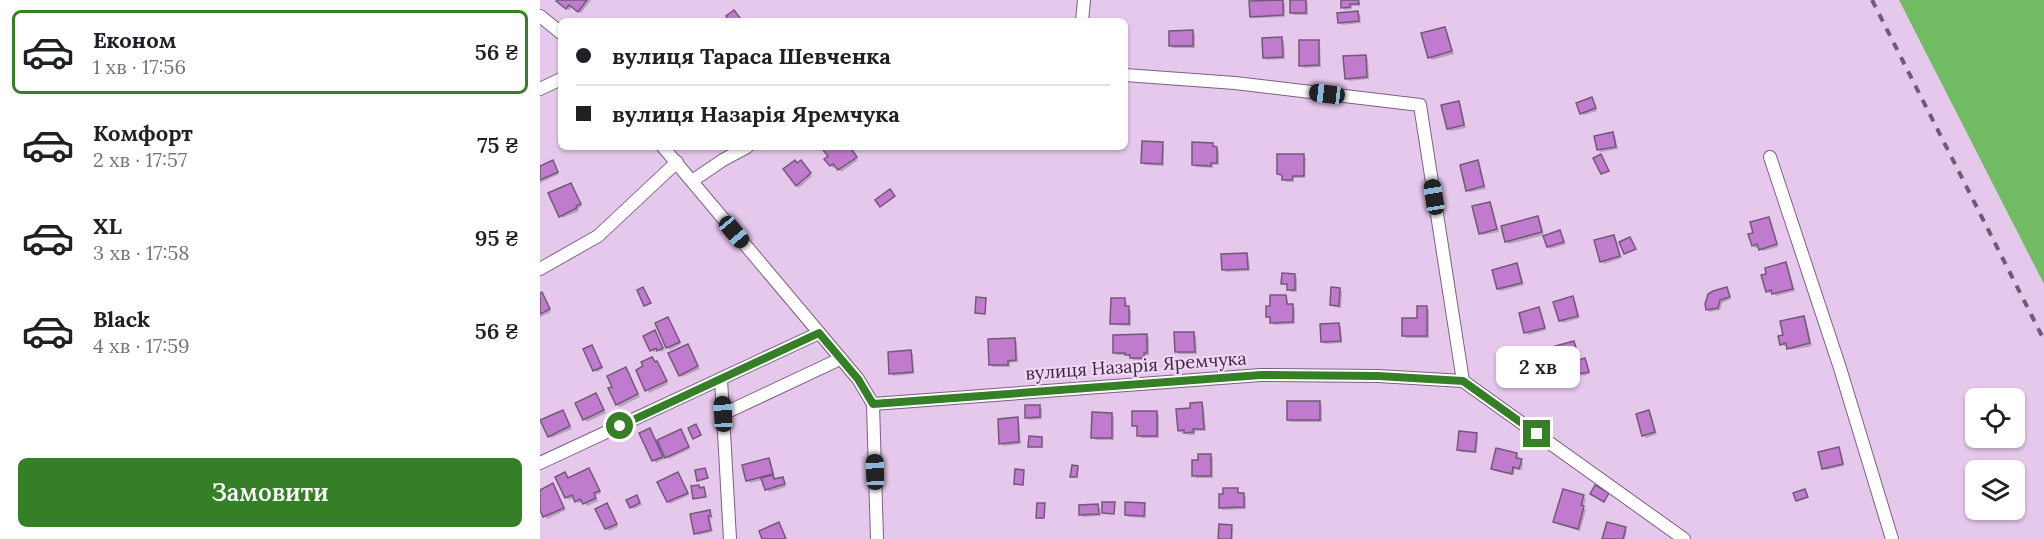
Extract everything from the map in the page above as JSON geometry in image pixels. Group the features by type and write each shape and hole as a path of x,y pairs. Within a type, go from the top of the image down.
{"street":[{"path":"1082,18 1084,0"},
{"path":"540,16 558,31"},
{"path":"1128,75 1235,83 1420,105 1463,381 1684,539"},
{"path":"540,89 558,80"},
{"path":"666,150 858,379 873,404 877,539"},
{"path":"692,181 741,150"},
{"path":"1770,157 1840,368 1892,539"},
{"path":"540,269 598,236 677,162"},
{"path":"540,463 819,333"},
{"path":"723,414 840,359"},
{"name":"вулиця Назарія Яремчука","path":"873,404 1261,375 1378,376 1463,381"},
{"path":"721,379 730,539"}],"green space":[{"path":"1899,0 2044,0 2044,284"}],"building":[{"path":"557,0 587,0 578,12 569,5 566,9"},
{"path":"1283,0 1283,15 1250,17 1249,1"},
{"path":"1290,0 1306,0 1306,13 1290,13"},
{"path":"1341,0 1358,0 1359,4 1350,4 1350,7 1341,8"},
{"path":"734,10 740,18 727,18 726,16"},
{"path":"1358,11 1359,21 1338,23 1337,13"},
{"path":"1445,27 1452,51 1428,58 1421,33"},
{"path":"1193,30 1193,46 1169,46 1169,31"},
{"path":"1282,37 1283,57 1263,58 1262,38"},
{"path":"1299,40 1319,40 1319,65 1299,66"},
{"path":"1366,55 1367,77 1345,79 1343,56"},
{"path":"1592,97 1596,108 1580,114 1576,103"},
{"path":"1459,101 1464,125 1447,129 1441,105"},
{"path":"1613,132 1616,147 1597,150 1594,136"},
{"path":"1142,141 1163,142 1162,164 1141,163"},
{"path":"1192,142 1213,143 1213,146 1217,147 1217,163 1211,163 1211,166 1192,165"},
{"path":"823,150 852,150 857,157 838,170 824,159 828,156"},
{"path":"1277,154 1304,154 1304,176 1293,176 1292,180 1282,180 1282,175 1277,174"},
{"path":"1601,154 1609,171 1601,174 1593,158"},
{"path":"553,160 558,172 540,180 540,166"},
{"path":"795,160 797,163 801,160 811,173 796,186 783,169"},
{"path":"1478,160 1484,186 1466,191 1460,165"},
{"path":"571,183 581,204 559,217 548,193"},
{"path":"890,189 895,196 880,207 875,200"},
{"path":"1490,202 1497,229 1479,234 1472,206"},
{"path":"1538,216 1542,232 1505,242 1501,226"},
{"path":"1769,217 1777,244 1759,250 1757,244 1752,246 1748,234 1753,233 1750,222"},
{"path":"1560,230 1564,242 1547,247 1543,236"},
{"path":"1614,235 1620,256 1600,262 1594,240"},
{"path":"1630,237 1636,249 1624,254 1619,242"},
{"path":"1247,253 1248,269 1222,270 1221,254"},
{"path":"1786,262 1793,289 1772,294 1771,290 1766,292 1761,275 1766,274 1765,268"},
{"path":"1517,263 1522,283 1497,289 1492,270"},
{"path":"1282,273 1295,274 1295,290 1287,290 1287,284 1281,284"},
{"path":"643,287 651,303 644,306 637,290"},
{"path":"1331,287 1340,288 1339,306 1330,305"},
{"path":"1727,287 1730,297 1720,300 1718,308 1706,310 1708,294"},
{"path":"542,292 550,309 540,314 540,293"},
{"path":"1270,295 1286,295 1287,304 1293,304 1293,322 1270,323 1270,317 1266,317 1266,306 1270,306"},
{"path":"1573,296 1578,316 1559,321 1553,302"},
{"path":"976,297 986,298 985,314 975,313"},
{"path":"1111,298 1125,298 1125,306 1129,306 1129,324 1110,324"},
{"path":"1417,306 1427,306 1427,336 1402,336 1402,318 1417,318"},
{"path":"1539,307 1545,328 1524,333 1519,313"},
{"path":"1804,316 1810,343 1787,349 1786,343 1780,345 1778,336 1783,335 1780,321"},
{"path":"668,317 680,342 666,348 655,323"},
{"path":"1339,323 1341,341 1321,342 1320,324"},
{"path":"655,330 663,348 650,351 643,336"},
{"path":"1174,332 1194,332 1195,352 1175,352"},
{"path":"1147,334 1147,353 1144,353 1144,358 1130,358 1130,355 1125,355 1125,353 1113,353 1113,335"},
{"path":"1015,338 1016,360 1008,361 1008,365 989,365 988,339"},
{"path":"1574,341 1579,360 1585,358 1589,372 1579,374 1578,370 1555,376 1548,348"},
{"path":"688,344 698,366 679,376 668,353"},
{"path":"592,345 602,367 593,371 583,349"},
{"path":"911,350 913,372 889,374 888,352"},
{"path":"652,357 655,362 657,361 667,381 645,391 636,370 643,366 641,362"},
{"path":"626,367 638,394 616,405 608,388 612,387 607,376"},
{"path":"596,393 604,410 583,420 575,403"},
{"path":"1287,401 1320,401 1320,420 1287,420"},
{"path":"1202,402 1204,429 1193,429 1194,432 1184,433 1184,430 1178,431 1176,409 1190,408 1190,403"},
{"path":"1025,405 1040,405 1040,417 1025,418"},
{"path":"563,410 570,426 548,437 540,420"},
{"path":"1649,410 1655,432 1642,436 1636,414"},
{"path":"1132,411 1157,411 1157,436 1137,436 1137,426 1132,426"},
{"path":"1092,412 1112,413 1112,438 1091,438"},
{"path":"1018,417 1019,442 999,444 998,419"},
{"path":"696,424 701,435 693,439 688,428"},
{"path":"650,428 663,457 652,461 639,433"},
{"path":"681,429 689,447 665,458 657,440"},
{"path":"1459,431 1477,433 1475,452 1457,450"},
{"path":"1029,436 1042,437 1042,447 1028,447"},
{"path":"1839,447 1843,464 1822,469 1818,452"},
{"path":"1496,448 1517,453 1516,458 1522,459 1519,469 1513,467 1512,474 1491,469"},
{"path":"1198,454 1211,454 1211,476 1192,476 1192,460 1198,460"},
{"path":"769,458 773,474 746,481 742,465"},
{"path":"1072,465 1078,466 1077,477 1070,477"},
{"path":"589,468 600,491 594,493 596,498 583,504 580,499 575,502 572,495 565,498 555,477 565,472 568,478"},
{"path":"705,468 708,478 697,481 695,470"},
{"path":"1015,469 1024,470 1023,485 1014,484"},
{"path":"678,472 688,493 667,502 657,482"},
{"path":"773,475 774,479 783,477 785,484 765,490 761,478"},
{"path":"553,483 564,508 543,517 540,510 540,490"},
{"path":"699,485 700,488 704,487 706,497 693,499 691,486"},
{"path":"1595,485 1609,493 1604,502 1590,494"},
{"path":"1223,488 1238,488 1238,493 1244,493 1244,507 1219,508 1219,494 1223,494"},
{"path":"1563,489 1584,495 1581,505 1584,506 1578,529 1553,522"},
{"path":"1805,489 1808,497 1796,501 1793,493"},
{"path":"637,495 640,503 630,508 626,500"},
{"path":"1102,502 1115,502 1114,514 1102,513"},
{"path":"1125,502 1145,503 1144,516 1125,515"},
{"path":"607,503 617,524 605,529 595,509"},
{"path":"1037,503 1045,503 1044,518 1036,518"},
{"path":"1098,504 1099,514 1079,515 1079,505"},
{"path":"710,510 711,516 708,516 711,530 694,534 690,514"},
{"path":"779,522 786,539 762,539 759,531"},
{"path":"1607,522 1626,527 1623,539 1602,539"},
{"path":"1219,524 1232,525 1231,539 1218,539"}],"railway":[{"path":"1872,0 2044,340"}],"route":[{"path":"620,426 819,333 858,379 873,404 1261,375 1378,376 1463,381 1537,434"}]}
